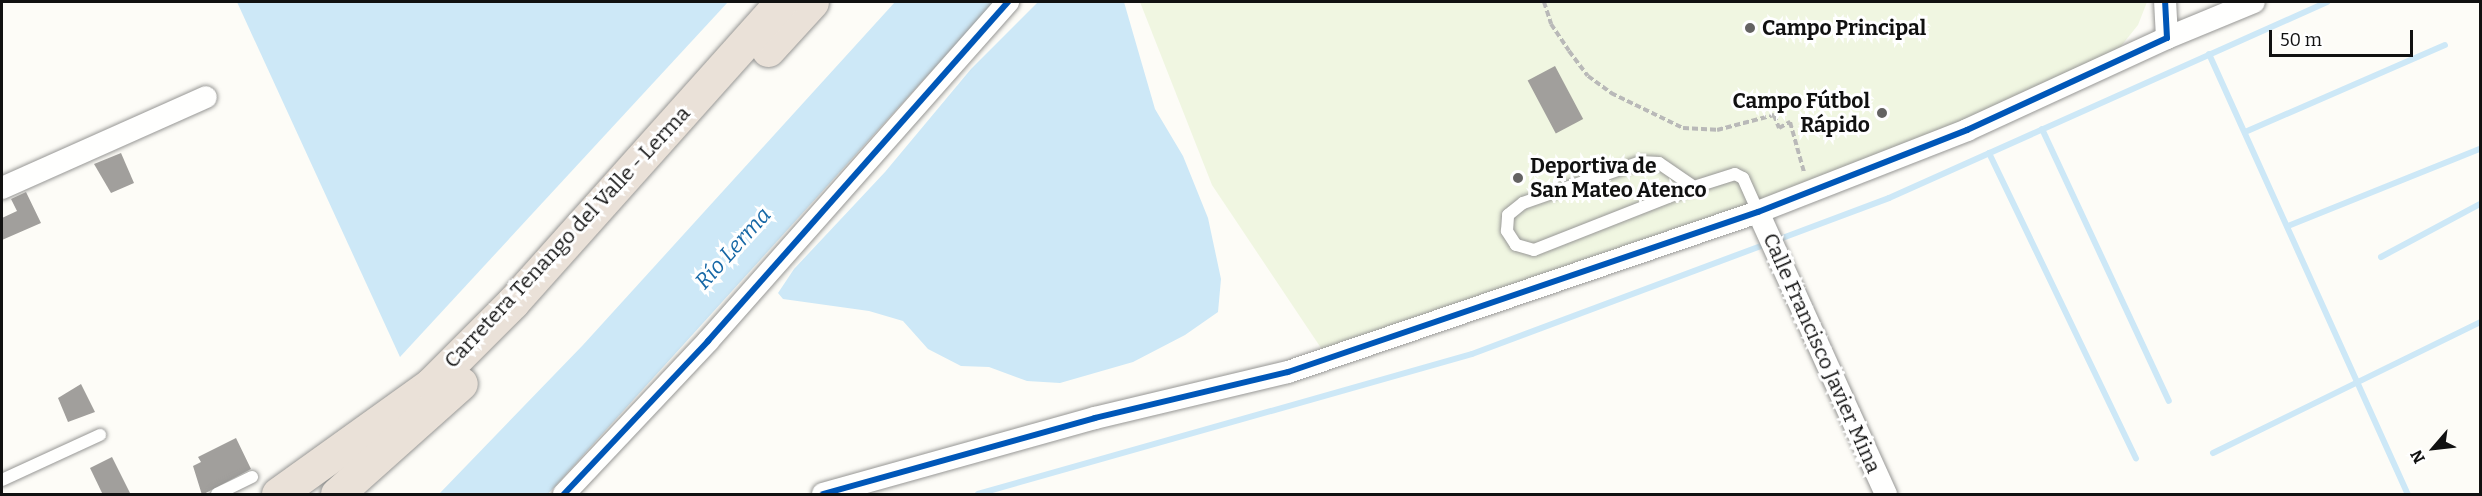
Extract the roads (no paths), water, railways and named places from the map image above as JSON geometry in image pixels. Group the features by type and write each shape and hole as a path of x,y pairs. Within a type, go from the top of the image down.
{"highway":[{"name":"Carretera Tenango del Valle - Lerma","path":"265,486 431,384 513,302 781,2"},
{"path":"338,495 444,401 525,317 812,2"}],"street":[{"path":"564,495 708,341 1008,2"},
{"path":"2165,2 2167,38"},
{"path":"824,495 1095,418 1288,372 1762,220 1808,190 1947,138 2167,38 2254,2"},
{"path":"2,188 206,97"},
{"name":"Calle Francisco Javier Mina","path":"1762,220 1885,494"}],"lane":[{"path":"1694,187 1659,163 1641,162 1523,203 1508,215 1507,231 1516,245 1534,250 1694,187 1735,174 1743,178 1762,220"},
{"path":"2,480 100,435"},
{"path":"218,495 265,486"}],"water":[{"path":"237,2 728,2 400,357"},
{"name":"Río Lerma","path":"895,2 994,2 548,494 439,494 583,345"},
{"path":"1038,2 1124,2 1155,109 1183,156 1208,218 1221,279 1218,312 1185,335 1133,362 1060,383 1027,381 989,367 961,366 928,349 903,321 869,311 783,299 778,293 794,269 885,172 971,69"}],"waterway":[{"path":"978,494 1472,354 1889,198 2327,2"},
{"path":"2245,132 2445,45"},
{"path":"2209,54 2408,494"},
{"path":"2042,129 2169,401"},
{"path":"2288,226 2480,149"},
{"path":"1989,153 2136,459"},
{"path":"2381,257 2480,204"},
{"path":"2213,453 2480,322"}],"place":[{"name":"Campo Principal","path":"1750,28"},
{"name":"Campo Fútbol Rápido","path":"1882,113"},
{"name":"Deportiva de San Mateo Atenco","path":"1518,178"}]}
